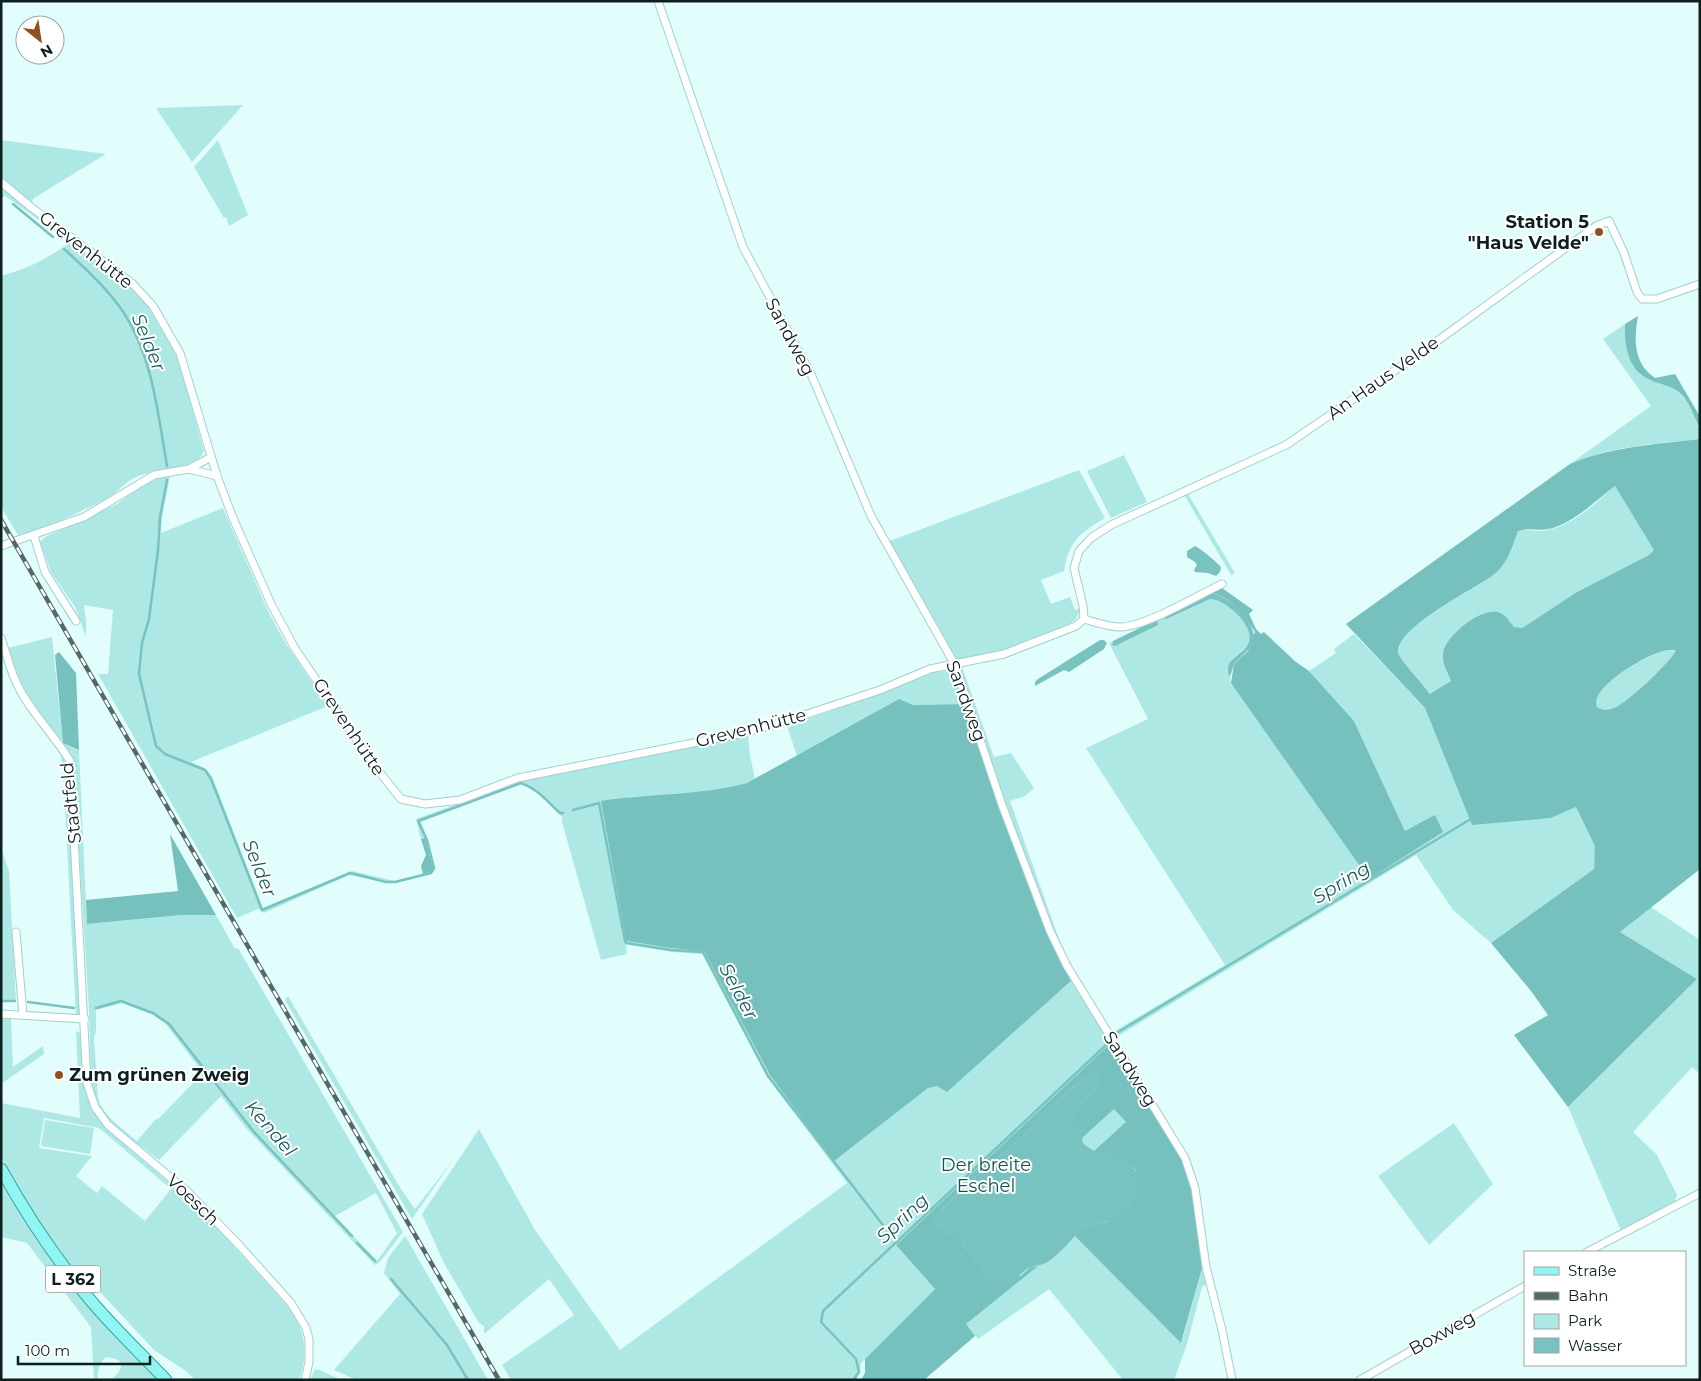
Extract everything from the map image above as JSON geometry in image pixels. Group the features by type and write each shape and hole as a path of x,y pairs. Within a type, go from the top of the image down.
{"main road":[{"name":"L 362","path":"1,1169 39,1232 76,1283 105,1317 166,1380"}],"street":[{"name":"Sandweg","path":"658,1 743,247 811,374 871,516 955,665 1002,805 1050,931 1067,966 1185,1158 1195,1188 1206,1267 1232,1380"},
{"name":"Grevenhütte","path":"1,182 133,284 152,306 180,353 217,476 233,518 271,604 294,647 377,770 401,800 425,804 460,800 518,778 743,733 780,723 880,690 930,669 955,665"},
{"name":"An Haus Velde","path":"1084,619 1083,606 1074,568 1079,551 1092,538 1111,525 1286,446 1422,352 1596,226 1609,221 1624,253 1637,292 1642,299 1657,299 1700,284"},
{"path":"1,546 84,517 154,475 189,469 211,457"},
{"path":"189,469 217,476"},
{"path":"34,536 45,572 76,621"},
{"path":"955,665 1004,654 1076,626 1084,619 1121,627 1136,624 1155,617 1222,584"},
{"name":"Stadtfeld","path":"1,638 19,688 33,712 60,745 70,761 78,896"},
{"name":"Voesch","path":"78,896 87,1083 95,1107 113,1130 183,1188 206,1210 291,1303 306,1328 309,1339 309,1362 305,1380"},
{"path":"16,932 23,1015"},
{"path":"1,1014 85,1019"},
{"path":"1589,1251 1700,1193"},
{"name":"Boxweg","path":"1360,1380 1524,1287"}],"green space":[{"path":"243,105 192,162 156,108"},
{"path":"1,140 106,154 34,198 32,202 1,177"},
{"path":"218,140 248,215 229,226 226,217 224,218 194,167"},
{"path":"1,187 102,263 127,284 147,305 177,356 204,451 193,462 138,476 111,496 85,509 52,524 18,535 1,507 1,276 37,262 70,242 1,193"},
{"path":"1625,324 1625,340 1629,356 1636,370 1649,380 1669,386 1683,396 1695,417 1700,439 1617,449 1570,464 1651,406 1603,339"},
{"path":"1124,455 1147,502 1111,518 1087,471"},
{"path":"1079,470 1105,518 1082,533 1077,539 1069,552 1064,571 1041,580 1051,604 1070,597 1075,610 1080,608 1077,617 1066,626 998,652 957,661 887,542"},
{"name":"Der breite Eschel","path":"170,476 161,533 223,508 267,609 284,641 328,706 191,762 206,769 212,776 263,908 352,871 395,881 430,872 424,838 421,839 416,819 517,782 748,736 755,779 725,790 709,793 628,797 626,941 670,948 704,950 770,1075 925,1087 1073,979 1112,1042 1107,1048 1176,1158 1182,1342 1203,1265 1207,1284 1202,1287 1187,1344 1174,1380 1123,1380 1049,1289 978,1339 903,1251 896,1245 935,1289 861,1363 860,1373 856,1380 511,1380 502,1365 574,1315 549,1279 484,1334 484,1326 479,1323 444,1263 422,1214 479,1129 535,1230 620,1350 847,1183 767,1077 702,954 672,952 626,944 627,954 601,960 562,817 532,788 521,784 421,822 435,869 431,874 396,883 349,875 264,913 258,909 237,918 98,674 108,674 113,610 84,605 86,637 75,607 51,572 40,542 45,537 117,504 144,484"},
{"path":"1615,486 1655,550 1649,555 1577,592 1522,628 1514,627 1505,616 1444,665 1451,681 1431,694 1400,658 1399,647 1407,635 1419,623 1436,611 1494,574 1507,559 1520,529 1540,531 1561,526 1581,514"},
{"path":"1188,494 1235,573 1231,575 1185,496"},
{"path":"1210,599 1223,603 1237,614 1243,620 1250,634 1250,640 1246,647 1231,661 1229,674 1231,683 1405,831 1354,721 1309,671 1336,653 1334,649 1354,634 1425,708 1472,824 1551,818 1576,807 1596,846 1594,869 1491,943 1453,910 1416,855 1115,1038 1113,1032 1225,965 1086,748 1148,719 1109,643 1113,641 1112,645 1166,615 1164,618 1166,620"},
{"path":"52,637 63,743 79,750 87,924 181,915 216,915 235,949 238,948 403,1232 379,1263 375,1265 246,1128 221,1096 159,1160 123,1133 106,1117 94,1094 91,1083 89,1010 74,771 68,753 26,694 8,648","holes":["122,1003 153,1015 165,1023 203,1073 155,1120 137,1141 104,1111 98,1098 94,1038 96,1010","376,1193 397,1233 377,1261 335,1216"]},
{"path":"1676,650 1658,672 1622,704 1608,709 1597,707 1597,699 1601,691 1618,675 1657,653"},
{"path":"962,667 994,757 1011,753 1034,788 1025,796 1010,801 1065,956 1040,901 1004,802 960,670"},
{"path":"954,671 965,704 913,705 899,699 797,756 787,726 866,699 935,672"},
{"path":"60,750 65,758 67,769 81,1011 76,1016 63,770"},
{"path":"1,848 9,871 16,1002 1,1002"},
{"path":"1651,907 1700,940 1700,1074 1692,1067 1633,1132 1657,1155 1677,1195 1674,1204 1621,1231 1568,1107 1697,979 1620,932"},
{"path":"288,996 399,1186 415,1209 453,1160 412,1219 285,1000"},
{"path":"1,1018 11,1018 13,1067 43,1046 44,1054 1,1084"},
{"path":"76,1031 82,1034 84,1085 87,1098 98,1119 202,1211 292,1311 303,1337 304,1345 304,1361 299,1380 195,1380 186,1371 154,1350 89,1280 89,1290 28,1204 1,1158 1,1103 80,1118","holes":["44,1118 99,1128 171,1189 145,1221 102,1186 97,1193 76,1176 92,1156 39,1148"]},
{"path":"45,1120 94,1128 90,1154 41,1146"},
{"path":"1454,1123 1493,1184 1429,1245 1378,1176"},
{"path":"1,1175 89,1307 157,1380 111,1380 119,1372 121,1365 117,1360 106,1357 99,1367 98,1380 94,1380 91,1327 27,1243 1,1237"},
{"path":"405,1236 488,1380 357,1380 334,1370 400,1294 384,1273 388,1258"},
{"path":"315,1369 319,1370 342,1380 310,1380"}],"shaded area":[{"path":"1638,316 1636,342 1642,365 1655,378 1675,374 1699,415 1700,429 1682,395 1671,387 1654,382 1643,376 1632,364 1625,340 1625,324"},
{"path":"1700,439 1700,869 1620,932 1697,979 1568,1107 1514,1035 1548,1015 1531,991 1491,943 1594,869 1595,846 1576,807 1551,818 1472,825 1425,708 1346,624 1570,464 1617,450","holes":["1615,486 1654,550 1649,555 1577,592 1522,628 1514,627 1500,613 1493,612 1474,618 1457,632 1445,648 1443,662 1451,681 1430,694 1399,655 1400,645 1407,634 1436,611 1492,576 1509,555 1518,531 1526,529 1544,530 1562,525","1676,650 1658,672 1622,704 1608,709 1597,707 1597,699 1601,691 1609,682 1631,666 1664,651"]},
{"path":"1222,588 1253,610 1249,614 1256,629 1261,634 1264,632 1296,662 1309,671 1354,721 1405,831 1435,815 1443,832 1369,879 1231,683 1234,664 1248,651 1255,632 1232,603 1212,593"},
{"path":"59,652 76,673 79,750 63,743 55,655"},
{"path":"899,699 913,705 965,704 1019,858 1073,979 947,1092 937,1086 928,1088 834,1161 770,1075 704,951 626,941 601,801 711,790 747,783"},
{"path":"170,834 216,915 181,915 87,924 86,900 178,891"},
{"path":"425,838 433,868 430,872 423,874 421,866 426,855 421,839"},
{"path":"1112,1042 1182,1159 1194,1200 1203,1265 1181,1343 1075,1236 1081,1228 1107,1222 1136,1170 1114,1156 1093,1152 1126,1122 1114,1109 1082,1138 1083,1133 1074,1123 1073,1114 1100,1083 1090,1073 1043,1113 1024,1135 963,1187 932,1222 958,1240 971,1254 987,1280 1021,1276 1031,1267 1038,1266 966,1324 975,1336 924,1380 861,1380 865,1373 865,1359 935,1289 896,1245"}],"water":[{"path":"1195,546 1221,567 1220,572 1216,576 1195,572 1194,570 1197,565 1187,557 1187,551"},
{"path":"1212,593 1228,600 1241,612 1247,619 1254,635 1255,643 1234,664 1230,677 1228,665 1246,647 1250,636 1243,621 1231,608 1210,599 1165,620 1166,615"},
{"path":"1154,621 1158,622 1158,625 1115,646 1112,645 1113,641"},
{"path":"1100,640 1104,640 1107,643 1104,649 1069,672 1064,670 1035,686 1035,682 1038,679"},
{"path":"1094,1071 1100,1075 1100,1083 1073,1114 1075,1123 1083,1133 1082,1142 1088,1147 1118,1157 1133,1168 1137,1174 1138,1181 1136,1197 1126,1212 1118,1217 1110,1221 1081,1228 1058,1254 1047,1262 1027,1269 1012,1282 1004,1286 995,1286 987,1280 973,1257 964,1247 932,1222 963,1187 1024,1135 1043,1113"}],"waterway":[{"name":"Selder","path":"13,204 53,237"},
{"name":"Selder","path":"64,249 104,287 124,313 134,330 142,349 153,387 167,466"},
{"name":"Selder","path":"167,480 160,517 158,550 149,619 142,643 139,674 156,746 165,754 205,770 211,779 262,910 350,873 386,882 395,882 431,873 434,868 427,840 418,821 521,783 537,792 560,813 563,813"},
{"name":"Spring","path":"1115,1034 1580,753"},
{"name":"Selder","path":"573,810 599,803 626,943 671,950 703,952 768,1076 896,1242"},
{"name":"Kendel","path":"1,1001 15,1001"},
{"name":"Kendel","path":"96,1008 121,1001 153,1013 169,1024 254,1132 352,1236"},
{"name":"Kendel","path":"28,1002 74,1008"},
{"name":"Spring","path":"853,1380 859,1372 856,1359 821,1322 823,1311 1106,1045"},
{"name":"Kendel","path":"357,1243 375,1261"},
{"name":"Kendel","path":"391,1279 447,1345 468,1380"}],"railway":[{"path":"1,520 499,1380"}],"place":[{"name":"Station 5 \"Haus Velde\"","path":"1599,232"},
{"name":"Zum grünen Zweig","path":"59,1075"}]}
